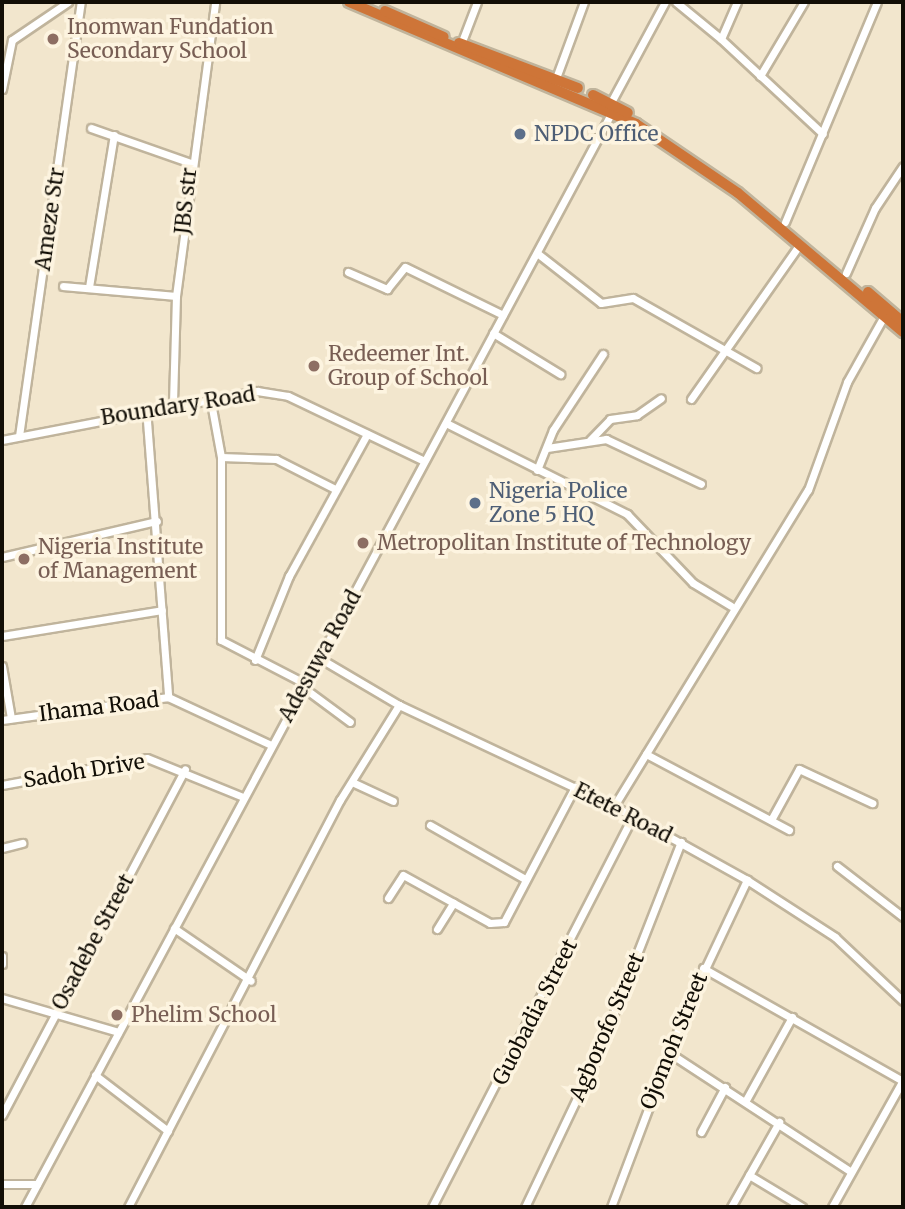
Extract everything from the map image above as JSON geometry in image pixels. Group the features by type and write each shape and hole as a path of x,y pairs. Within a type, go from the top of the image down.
{"highway":[{"path":"349,2 611,107 785,222 903,322"},
{"path":"365,2 461,44 556,78 611,107 698,164 800,244 903,332"}],"street":[{"path":"2,89 12,40 68,2"},
{"name":"Ameze Str","path":"19,436 81,2"},
{"name":"JBS str","path":"173,402 176,296 191,163 215,2"},
{"path":"461,44 477,2"},
{"path":"556,78 584,2"},
{"name":"Adesuwa Road","path":"25,1207 537,253 665,2"},
{"path":"676,2 721,39 823,134"},
{"path":"721,39 737,2"},
{"path":"760,76 804,2"},
{"path":"785,222 877,2"},
{"path":"91,128 191,163"},
{"path":"89,287 114,135"},
{"path":"846,273 875,208 903,166"},
{"path":"691,399 800,244"},
{"path":"537,253 601,303 633,298 756,368"},
{"path":"348,272 387,289 405,267 503,315"},
{"path":"63,286 176,296"},
{"path":"614,806 731,606 808,490 847,382 884,316"},
{"path":"493,333 560,374"},
{"path":"537,470 547,448 603,354"},
{"name":"Boundary Road","path":"2,440 173,402 257,391 288,396 424,461"},
{"path":"210,397 221,457 222,640 305,686 350,722"},
{"path":"590,440 610,419 637,415 661,398"},
{"path":"146,408 157,522 168,697"},
{"path":"446,423 627,514 693,583 731,606"},
{"path":"255,660 335,489 367,434"},
{"path":"547,448 590,440 622,444 701,484"},
{"path":"221,457 276,459 335,489"},
{"path":"2,557 157,522"},
{"path":"2,636 162,610"},
{"name":"Etete Road","path":"321,659 399,705 614,806 747,880 835,937 901,999"},
{"path":"2,666 11,718"},
{"name":"Ihama Road","path":"2,720 168,697 271,745"},
{"path":"128,1207 251,981 352,782 399,705"},
{"path":"646,754 789,830"},
{"name":"Sadoh Drive","path":"2,785 147,758 184,769 243,797"},
{"name":"Osadebe Street","path":"2,1115 184,769"},
{"path":"771,820 799,769 872,803"},
{"path":"352,782 393,801"},
{"path":"388,898 403,875 497,925 575,787"},
{"name":"Guobadia Street","path":"432,1207 633,816"},
{"path":"430,825 525,879"},
{"name":"Agborofo Street","path":"525,1207 597,1056 681,842"},
{"path":"2,848 22,843"},
{"path":"837,866 903,917"},
{"name":"Ojomoh Street","path":"611,1207 668,1052 703,968 747,880"},
{"path":"437,929 453,903"},
{"path":"174,928 251,981"},
{"path":"2,956 2,964"},
{"path":"703,968 903,1081 850,1171 833,1207"},
{"path":"901,999 903,988"},
{"path":"2,998 118,1032"},
{"path":"746,1100 792,1017"},
{"path":"668,1052 746,1100 850,1171"},
{"path":"95,1075 168,1131"},
{"path":"701,1132 725,1087"},
{"path":"731,1207 779,1122"},
{"path":"749,1175 802,1207"},
{"path":"2,1184 37,1184"}],"place":[{"name":"Inomwan Fundation Secondary School","path":"53,39"},
{"name":"NPDC Office","path":"520,134"},
{"name":"Redeemer Int. Group of School","path":"314,366"},
{"name":"Nigeria Police Zone 5 HQ","path":"475,503"},
{"name":"Metropolitan Institute of Technology","path":"363,543"},
{"name":"Nigeria Institute of Management","path":"24,559"},
{"name":"Phelim School","path":"117,1015"}]}
